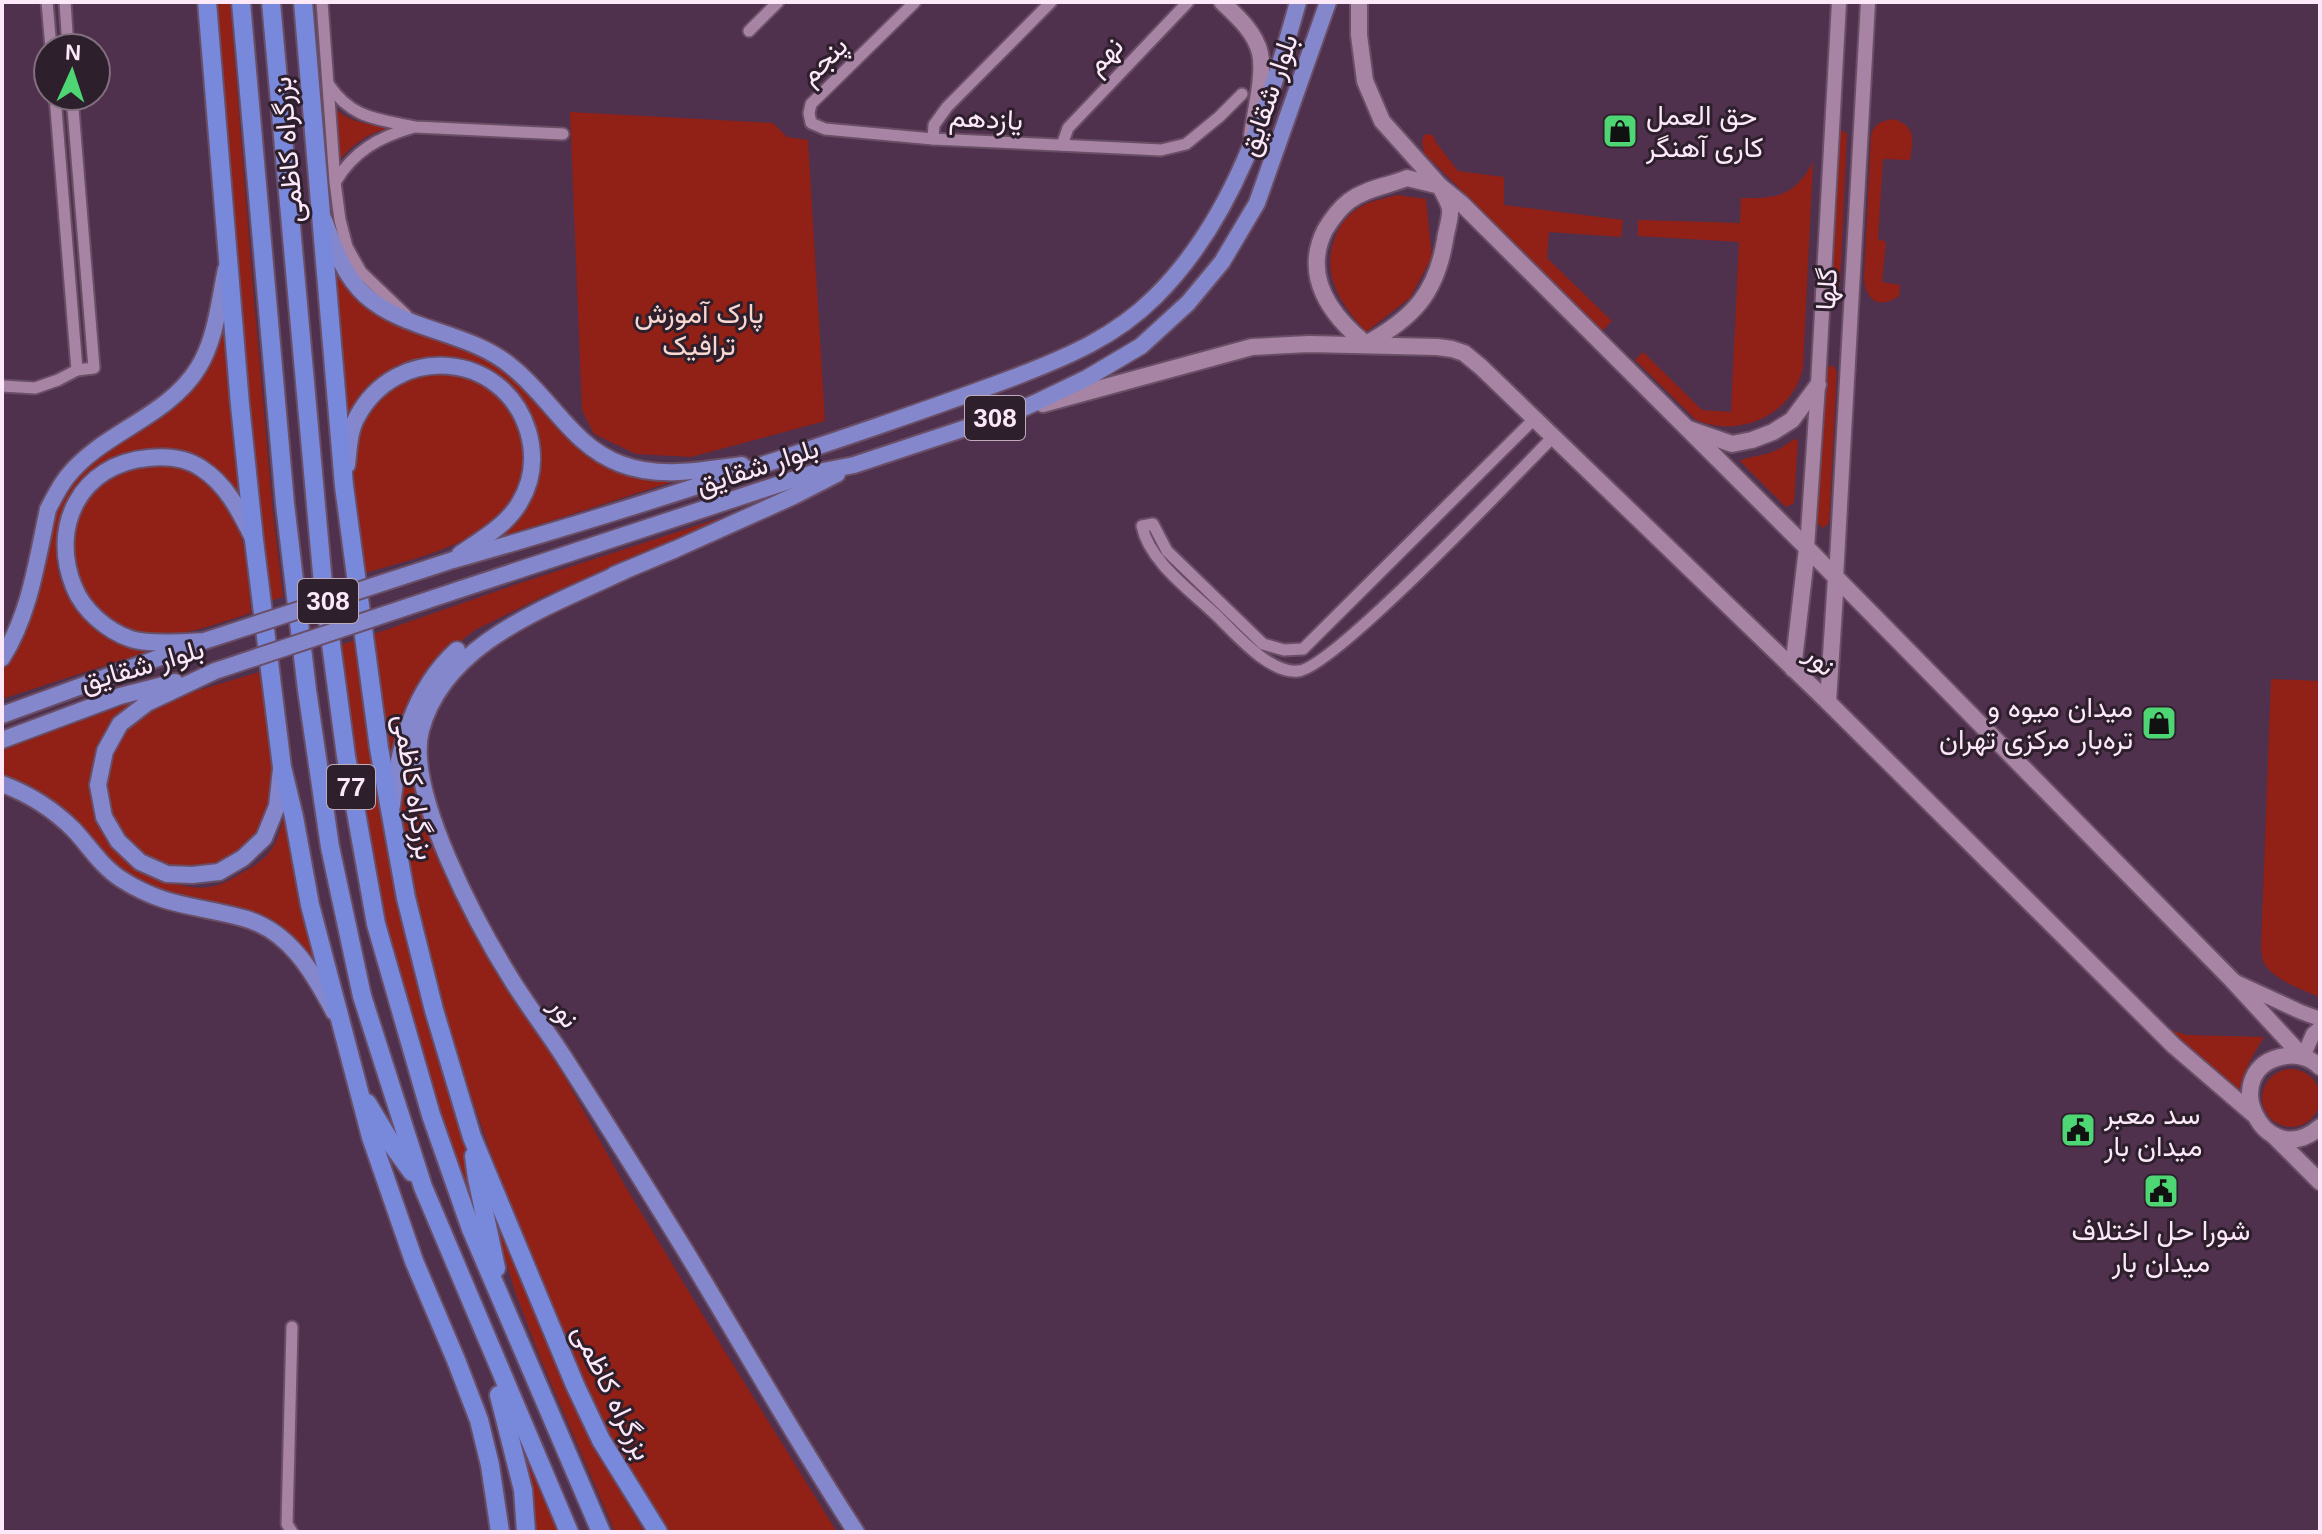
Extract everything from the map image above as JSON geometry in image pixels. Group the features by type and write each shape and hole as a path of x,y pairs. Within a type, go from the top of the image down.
{"highway":[{"path":"207,2 240,405 282,767 310,905 371,1137 414,1261 479,1420 490,1465 500,1532"},
{"name":"بزرگراه کاظمی","path":"241,2 285,504 330,847 362,996 423,1187 569,1532"},
{"name":"بزرگراه کاظمی","path":"271,2 287,210 323,584 359,839 379,937 431,1115 471,1229 601,1532"},
{"name":"بزرگراه کاظمی","path":"303,2 344,486 372,704 406,898 434,1010 472,1137 557,1346 601,1440 658,1532"},
{"path":"358,1086 393,1146 423,1187"},
{"path":"472,1137 477,1178 505,1310"},
{"path":"474,1311 513,1447 523,1490 526,1532"}],"main road":[{"path":"1222,2 1243,23 1260,54 1258,95 1250,145"},
{"name":"بلوار شقایق","path":"2,715 204,641 453,560 779,460 969,394 1075,353 1116,330 1154,298 1186,264 1216,219 1250,145 1280,66 1298,2"},
{"name":"بلوار شقایق","path":"2,740 120,696 215,671 813,473 854,465 1017,411 1087,378 1141,346 1188,303 1222,262 1257,203 1328,2"},
{"path":"1359,2 1359,35 1365,81 1382,121 1435,179 1807,548 2232,980 2303,1057 2320,1067"},
{"path":"1407,178 1435,179 1450,210 1439,268 1433,283 1426,296 1404,317 1366,344 1349,330 1325,299 1316,263 1323,235 1346,203 1369,190 1407,178"},
{"path":"321,212 341,261 365,294 382,307 488,351 513,367 585,444 605,457 641,470 675,473 779,460"},
{"path":"2,658 15,638 25,609 48,509 55,496 67,476 87,457 176,394 197,369 214,328 228,255"},
{"name":"نور","path":"1017,411 1252,347 1366,344 1437,347 1464,353 1828,702 2174,1046 2272,1134"},
{"path":"344,486 355,419 378,388 395,376 423,366 454,366 480,374 500,386 517,406 531,442 533,462 528,485 506,521 453,560"},
{"path":"1685,428 1732,444 1752,440 1792,420 1818,385"},
{"path":"204,641 131,639 102,623 79,601 67,571 64,552 64,536 73,510 85,488 113,466 134,459 177,458 200,467 217,481 238,507 254,540"},
{"path":"391,823 396,771 408,726 435,674 468,640 543,601 624,571 794,496 854,465"},
{"path":"1793,669 1807,548"},
{"name":"نور","path":"624,571 504,630 481,644 454,669 434,698 420,733 418,746 422,778 450,861 502,964 684,1248 856,1532"},
{"path":"1828,702 1836,578"},
{"path":"215,671 147,703 120,724 112,738 105,751 98,785 104,817 118,841 140,862 167,874 219,872 243,858 264,838 277,806 282,767"},
{"path":"2,784 26,793 50,810 73,829 117,877 148,895 181,906 246,918 273,933 297,952 314,974 342,1029"},
{"path":"2253,1114 2249,1101 2255,1075 2276,1058 2289,1055 2303,1057"},
{"path":"2272,1134 2286,1139 2299,1138 2320,1127"},
{"path":"2272,1134 2320,1182"}],"street":[{"path":"47,2 50,32"},
{"path":"65,2 67,32"},
{"path":"322,2 335,182 347,247 361,272 415,323"},
{"path":"749,31 778,2"},
{"name":"پنجم","path":"811,123 811,104 915,2"},
{"path":"933,139 934,125 947,107 1051,2"},
{"name":"نهم","path":"1062,145 1068,128 1188,2"},
{"name":"گلها","path":"1807,548 1839,2"},
{"name":"گلها","path":"1836,578 1868,2"},
{"path":"328,84 350,109 415,127 563,134"},
{"path":"1834,90 1863,92"},
{"name":"یازدهم","path":"811,123 825,129 933,139 1161,150 1186,144 1242,94"},
{"path":"56,112 77,370"},
{"path":"2,386 35,388 77,370 94,368 73,112"},
{"path":"335,182 345,166 359,153 386,136 415,127"},
{"path":"1535,418 1303,649 1284,650 1263,644 1167,551 1153,524 1142,526 1145,538 1157,558 1253,651 1277,667 1298,671 1314,666 1364,625 1553,437"},
{"path":"2232,980 2320,1019"},
{"path":"2303,1057 2313,1034 2320,1028"},
{"path":"292,1327 287,1524 292,1532"}],"green space":[{"path":"215,2 230,2 273,513 283,597 267,602 252,455"},
{"path":"334,107 353,120 393,127 362,140 337,164"},
{"name":"پارک آموزش ترافیک","path":"570,112 773,123 787,137 808,140 825,421 691,457 636,454 594,434 582,410"},
{"path":"1894,119 1910,130 1912,146 1910,160 1883,159 1878,239 1886,242 1882,282 1900,285 1899,296 1880,302 1871,298 1864,279 1871,135 1879,123"},
{"path":"1842,130 1847,134 1840,284 1834,289 1830,285 1838,133"},
{"path":"1424,135 1434,136 1458,171 1504,177 1504,205 1623,220 1621,237 1549,232 1547,258 1612,321 1602,331 1424,153 1422,141"},
{"path":"1813,162 1803,367 1798,384 1777,409 1747,424 1713,425 1696,420 1635,360 1643,352 1702,410 1731,412 1739,242 1638,236 1638,220 1740,223 1741,198 1765,198 1792,189"},
{"path":"1397,195 1426,199 1432,257 1410,298 1366,332 1335,287 1330,263 1332,249 1338,230 1352,213 1370,203"},
{"path":"333,258 347,287 367,306 403,328 479,354 512,375 575,444 590,455 687,477 489,541 525,509 540,469 538,437 526,408 505,383 479,366 448,358 416,361 384,377 362,398 347,424"},
{"path":"224,319 239,492 212,466 191,455 168,450 123,454 102,464 82,483 58,535 56,558 60,579 68,598 81,614 115,639 156,649 2,699 2,669 24,637 34,607 54,513 61,498 94,460 179,402 206,372 219,343"},
{"path":"1832,365 1837,371 1829,523 1823,528 1817,523 1825,369"},
{"path":"445,372 463,377 494,394 514,419 522,452 516,492 496,520 466,539 433,553 365,573 354,476 356,445 364,418 380,396 407,380"},
{"path":"1795,439 1798,441 1794,503 1786,507 1740,461 1775,451"},
{"path":"147,465 193,472 220,495 230,509 246,559 251,613 188,632 149,633 120,625 97,608 82,587 74,561 73,535 81,510 98,488 123,471"},
{"path":"757,506 544,596 475,630 453,647 390,792 371,635"},
{"path":"490,631 410,743 416,784 526,1016 552,1054 624,1184 718,1340 837,1532 670,1532 598,1418 509,1206 435,985 402,841 397,794 407,742 462,651"},
{"path":"355,640 378,800 395,887 421,998 461,1133 486,1240 423,1059 383,911 359,778 341,645"},
{"path":"259,672 274,790 260,833 241,852 210,866 179,867 144,857 125,838 108,806 106,769 120,735 146,710 186,694"},
{"path":"2271,679 2320,681 2320,997 2280,978 2262,958"},
{"path":"141,699 110,728 94,756 92,798 95,814 109,843 119,854 147,873 183,886 211,887 251,868 267,855 277,839 285,807 319,969 306,950 259,917 171,893 136,879 118,866 51,801 28,786 2,775 2,750"},
{"path":"2164,1028 2187,1035 2264,1037 2246,1070 2239,1092"},
{"path":"2291,1069 2311,1078 2320,1098 2311,1118 2291,1127 2271,1118 2262,1098 2271,1078"},
{"path":"492,1212 591,1441 644,1532 615,1532 541,1360 515,1292"},
{"path":"518,1441 558,1532 534,1532"}],"place":[{"name":"حق العمل کاری آهنگر","path":"1620,131"},
{"name":"میدان میوه و تره‌بار مرکزی تهران","path":"2159,723"},
{"name":"سد معبر میدان بار","path":"2078,1130"},
{"name":"شورا حل اختلاف میدان بار","path":"2161,1191"}]}
